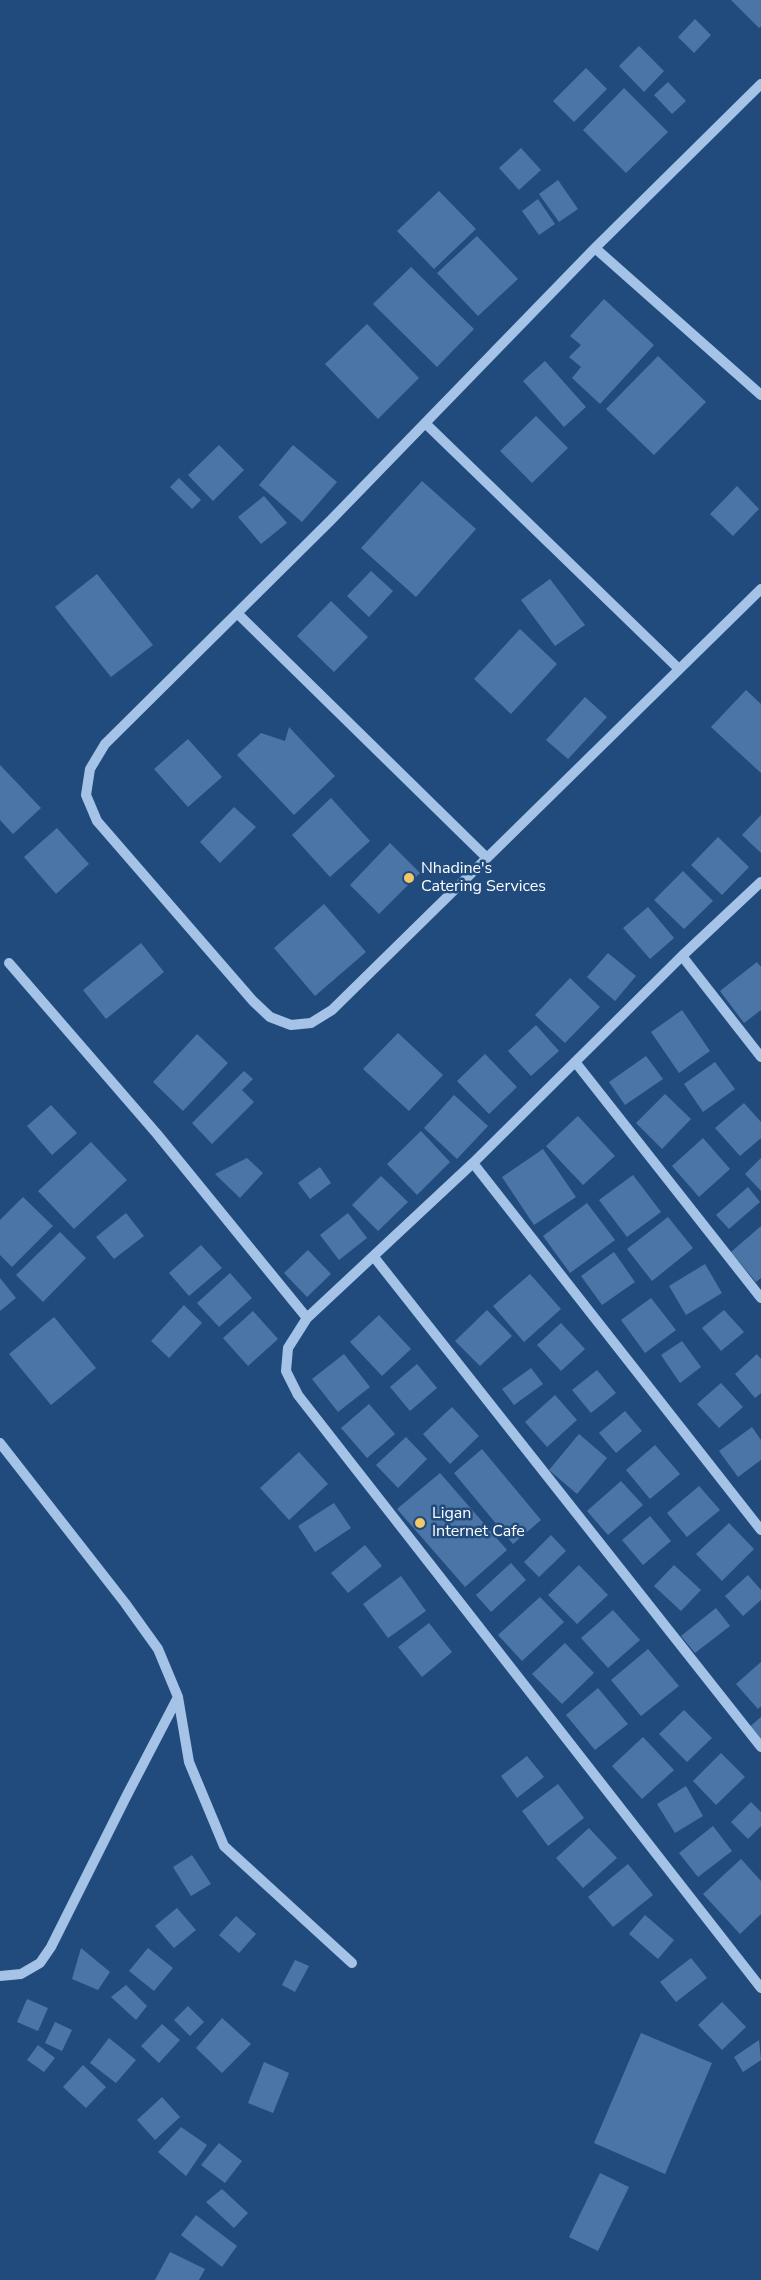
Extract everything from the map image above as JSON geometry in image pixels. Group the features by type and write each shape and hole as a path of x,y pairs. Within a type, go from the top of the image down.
{"street":[{"path":"761,84 595,248 238,614 105,744 90,769 86,795 97,822 253,1001 270,1017 291,1025 311,1023 332,1010 761,589"},
{"path":"595,248 761,395"},
{"path":"425,423 679,669"},
{"path":"238,614 486,857"},
{"path":"761,882 682,956 473,1163 307,1318 288,1348 286,1371 298,1395 761,1988"},
{"path":"682,956 761,1057"},
{"path":"9,963 157,1134 307,1318"},
{"path":"576,1063 761,1298"},
{"path":"473,1163 761,1530"},
{"path":"374,1257 761,1747"},
{"path":"0,1443 125,1603 158,1649 178,1697 189,1762 224,1846 352,1963"},
{"path":"0,1976 21,1974 40,1963 51,1947 178,1697"}],"building":[{"path":"731,0 761,0 761,26 759,28"},
{"path":"695,19 711,35 694,53 678,37"},
{"path":"639,46 664,71 644,92 619,66"},
{"path":"586,68 607,89 574,122 553,101"},
{"path":"668,82 686,101 672,114 654,95"},
{"path":"624,88 668,132 626,173 583,130"},
{"path":"521,148 541,170 519,190 499,168"},
{"path":"558,180 578,209 559,222 539,194"},
{"path":"439,191 476,229 434,269 397,231"},
{"path":"538,199 555,224 539,235 522,211"},
{"path":"477,236 518,279 478,316 437,273"},
{"path":"411,267 474,329 437,367 373,304"},
{"path":"604,299 654,345 600,404 572,378 581,367 569,357 581,345 570,336"},
{"path":"367,324 419,378 378,419 325,364"},
{"path":"658,356 706,402 654,455 606,409"},
{"path":"545,361 586,407 564,427 523,381"},
{"path":"536,416 568,448 532,483 500,451"},
{"path":"219,445 244,470 213,501 188,475"},
{"path":"293,445 337,482 302,522 259,485"},
{"path":"179,478 201,500 192,509 170,487"},
{"path":"422,481 476,529 416,597 361,548"},
{"path":"737,486 759,509 733,536 710,514"},
{"path":"264,496 287,523 261,544 238,517"},
{"path":"371,571 393,591 369,617 347,596"},
{"path":"97,574 153,645 111,677 55,607"},
{"path":"550,579 585,625 555,646 521,600"},
{"path":"331,601 368,637 334,672 297,636"},
{"path":"520,629 557,664 511,714 474,679"},
{"path":"746,690 761,704 761,773 711,727"},
{"path":"585,697 607,717 568,759 546,740"},
{"path":"289,727 335,776 294,815 237,755 261,733 285,741"},
{"path":"188,739 222,777 188,807 154,769"},
{"path":"0,765 41,808 13,834 0,820"},
{"path":"331,798 370,841 330,877 292,835"},
{"path":"234,807 256,827 220,863 200,842"},
{"path":"761,815 761,853 742,835"},
{"path":"57,828 89,864 56,894 24,857"},
{"path":"718,837 749,867 722,895 691,865"},
{"path":"390,843 420,873 379,914 350,885"},
{"path":"683,871 713,901 684,929 654,900"},
{"path":"324,904 366,952 315,996 274,948"},
{"path":"648,907 674,938 650,959 623,928"},
{"path":"141,943 164,972 106,1019 83,990"},
{"path":"608,953 636,976 615,1001 587,977"},
{"path":"757,962 761,967 761,1010 744,1023 720,991"},
{"path":"570,978 600,1007 565,1043 535,1015"},
{"path":"682,1010 710,1051 679,1073 651,1032"},
{"path":"536,1025 559,1051 531,1076 508,1051"},
{"path":"398,1033 443,1075 409,1111 363,1069"},
{"path":"197,1034 228,1063 183,1111 153,1082"},
{"path":"485,1054 517,1087 489,1114 457,1081"},
{"path":"646,1056 663,1079 625,1105 609,1082"},
{"path":"715,1062 735,1089 703,1112 684,1084"},
{"path":"244,1071 253,1079 242,1090 254,1102 212,1144 192,1123"},
{"path":"665,1094 691,1119 662,1149 636,1123"},
{"path":"454,1095 488,1126 457,1159 424,1128"},
{"path":"744,1103 761,1122 761,1138 740,1156 715,1128"},
{"path":"51,1105 77,1133 52,1155 27,1126"},
{"path":"578,1116 615,1156 583,1185 546,1146"},
{"path":"421,1131 450,1162 417,1195 387,1164"},
{"path":"703,1138 730,1169 699,1197 672,1166"},
{"path":"91,1142 127,1180 74,1229 38,1191"},
{"path":"543,1149 576,1197 534,1225 502,1177"},
{"path":"247,1158 263,1173 240,1198 215,1174"},
{"path":"761,1158 761,1191 745,1174"},
{"path":"320,1167 331,1183 310,1199 298,1183"},
{"path":"633,1175 661,1212 627,1237 599,1200"},
{"path":"381,1176 408,1202 378,1231 352,1205"},
{"path":"748,1187 760,1202 729,1229 716,1215"},
{"path":"23,1197 53,1226 12,1267 0,1255 0,1220"},
{"path":"587,1203 615,1240 570,1273 543,1236"},
{"path":"126,1213 144,1236 114,1259 96,1237"},
{"path":"348,1213 367,1238 339,1260 320,1235"},
{"path":"668,1217 693,1248 652,1281 627,1249"},
{"path":"761,1226 761,1278 756,1282 731,1252"},
{"path":"60,1232 86,1258 43,1302 16,1275"},
{"path":"201,1245 222,1268 189,1296 169,1273"},
{"path":"308,1250 331,1274 307,1297 284,1273"},
{"path":"614,1252 635,1282 602,1305 581,1276"},
{"path":"705,1264 722,1293 686,1315 669,1286"},
{"path":"230,1273 252,1298 219,1327 197,1303"},
{"path":"530,1274 561,1309 524,1342 493,1306"},
{"path":"0,1278 16,1298 0,1311"},
{"path":"651,1298 676,1330 645,1353 621,1320"},
{"path":"184,1305 202,1323 169,1358 151,1341"},
{"path":"487,1310 512,1336 480,1366 455,1341"},
{"path":"724,1310 744,1332 721,1351 702,1328"},
{"path":"253,1311 278,1339 248,1366 223,1338"},
{"path":"379,1315 411,1349 382,1376 350,1342"},
{"path":"54,1317 96,1368 51,1405 9,1354"},
{"path":"561,1323 585,1349 561,1371 537,1345"},
{"path":"682,1341 701,1367 680,1383 661,1355"},
{"path":"344,1354 370,1387 338,1412 312,1379"},
{"path":"757,1354 761,1359 761,1393 755,1398 735,1374"},
{"path":"417,1364 437,1388 410,1411 390,1387"},
{"path":"531,1368 543,1384 514,1405 502,1389"},
{"path":"597,1370 616,1393 591,1413 572,1390"},
{"path":"721,1383 743,1407 719,1428 697,1404"},
{"path":"555,1395 577,1420 547,1447 525,1422"},
{"path":"369,1404 395,1434 367,1458 341,1428"},
{"path":"452,1407 479,1436 450,1464 423,1434"},
{"path":"625,1411 642,1431 616,1453 599,1433"},
{"path":"752,1427 761,1440 761,1460 738,1477 719,1451"},
{"path":"579,1434 607,1458 577,1494 549,1470"},
{"path":"406,1437 427,1459 398,1488 376,1465"},
{"path":"655,1445 680,1474 650,1499 626,1470"},
{"path":"482,1449 541,1520 513,1544 454,1473"},
{"path":"299,1452 328,1484 289,1520 260,1488"},
{"path":"440,1473 507,1550 465,1587 397,1509"},
{"path":"621,1481 643,1505 608,1535 587,1511"},
{"path":"699,1486 720,1510 687,1537 667,1513"},
{"path":"334,1503 351,1528 315,1552 298,1526"},
{"path":"650,1516 671,1541 643,1565 622,1540"},
{"path":"729,1523 754,1549 722,1581 696,1554"},
{"path":"551,1535 566,1551 539,1577 524,1562"},
{"path":"365,1545 382,1566 348,1593 331,1573"},
{"path":"511,1563 526,1580 491,1612 476,1595"},
{"path":"579,1565 608,1595 577,1624 548,1595"},
{"path":"674,1565 701,1590 681,1611 654,1586"},
{"path":"748,1575 761,1590 761,1600 743,1616 725,1596"},
{"path":"401,1576 426,1611 388,1638 363,1604"},
{"path":"540,1597 564,1622 522,1661 498,1635"},
{"path":"716,1608 730,1626 695,1653 681,1636"},
{"path":"613,1610 640,1640 608,1668 581,1638"},
{"path":"429,1623 452,1652 422,1677 398,1647"},
{"path":"565,1643 594,1673 562,1704 532,1674"},
{"path":"648,1649 679,1686 641,1716 611,1680"},
{"path":"761,1662 761,1706 758,1709 736,1684"},
{"path":"598,1688 628,1724 595,1750 566,1715"},
{"path":"684,1710 712,1738 687,1762 659,1734"},
{"path":"761,1717 761,1745 747,1729"},
{"path":"643,1737 674,1770 642,1799 612,1766"},
{"path":"721,1753 745,1777 716,1805 693,1781"},
{"path":"527,1756 544,1777 517,1798 501,1776"},
{"path":"558,1784 584,1818 548,1846 522,1811"},
{"path":"686,1786 703,1816 675,1833 657,1804"},
{"path":"751,1802 761,1812 761,1826 748,1839 731,1822"},
{"path":"713,1826 732,1851 698,1877 679,1853"},
{"path":"589,1828 617,1858 583,1888 556,1858"},
{"path":"192,1855 211,1884 191,1896 173,1867"},
{"path":"741,1859 761,1881 761,1914 740,1934 703,1894"},
{"path":"628,1864 653,1895 613,1927 588,1897"},
{"path":"177,1908 196,1930 174,1948 155,1926"},
{"path":"645,1915 674,1940 658,1959 629,1934"},
{"path":"236,1916 256,1934 239,1953 219,1935"},
{"path":"81,1948 110,1972 98,1990 72,1979"},
{"path":"148,1948 173,1968 154,1991 129,1971"},
{"path":"691,1958 707,1978 676,2002 660,1982"},
{"path":"295,1960 309,1966 295,1992 282,1985"},
{"path":"126,1985 147,2006 136,2020 111,1997"},
{"path":"27,1999 48,2008 38,2031 17,2022"},
{"path":"722,2002 746,2027 722,2050 698,2025"},
{"path":"188,2006 204,2022 190,2036 174,2020"},
{"path":"222,2018 251,2044 222,2073 196,2048"},
{"path":"55,2022 72,2030 62,2051 45,2043"},
{"path":"162,2024 180,2040 159,2063 141,2046"},
{"path":"641,2033 712,2063 665,2174 594,2143"},
{"path":"109,2038 136,2060 116,2083 90,2063"},
{"path":"759,2040 761,2060 743,2072 734,2057"},
{"path":"38,2045 55,2058 44,2072 27,2060"},
{"path":"264,2062 289,2073 273,2113 248,2103"},
{"path":"83,2065 106,2087 86,2108 63,2087"},
{"path":"162,2097 180,2117 155,2140 137,2120"},
{"path":"181,2127 207,2145 186,2176 158,2152"},
{"path":"219,2143 242,2161 225,2183 201,2165"},
{"path":"600,2173 629,2187 598,2251 569,2237"},
{"path":"222,2189 248,2213 234,2228 206,2202"},
{"path":"196,2215 237,2246 222,2267 181,2235"},
{"path":"170,2252 205,2269 199,2280 155,2280"}],"place":[{"name":"Nhadine's Catering Services","path":"409,878"},
{"name":"Ligan Internet Cafe","path":"420,1523"}]}
